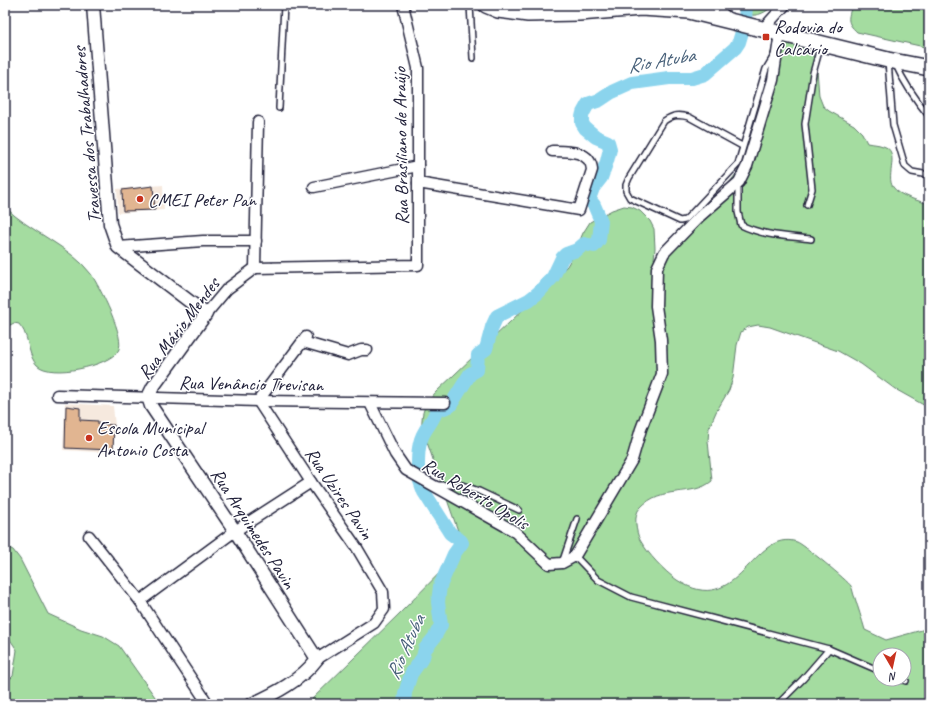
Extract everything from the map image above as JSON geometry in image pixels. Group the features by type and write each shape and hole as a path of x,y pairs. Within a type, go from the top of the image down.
{"main road":[{"path":"486,5 498,10 528,14 579,9 641,6 661,7 689,11 891,61 929,68"}],"street":[{"name":"Travessa dos Trabalhadores","path":"93,5 110,224 118,247 206,314"},
{"name":"Rua Brasiliano de Araújo","path":"255,268 418,265 418,68 403,5"},
{"path":"763,29 784,5"},
{"path":"562,564 575,556 632,460 641,429 662,374 661,340 656,306 657,268 664,253 700,216 738,182 747,166 773,80 780,33"},
{"path":"255,268 258,122"},
{"path":"418,183 579,210 592,170 592,163 586,157 572,151 552,151"},
{"path":"314,187 418,166"},
{"path":"118,247 203,241 256,241"},
{"name":"Rua Mário Mendes","path":"148,397 153,387 206,314 227,289 255,268"},
{"path":"258,401 305,339 348,355 361,350 367,350"},
{"name":"Rua Venâncio Trevisan","path":"57,395 258,401 445,403"},
{"name":"Rua Arquimedes Pavin","path":"148,397 151,406 317,659"},
{"name":"Rua Uzires Pavin","path":"258,401 310,482 357,548 383,592 384,609 374,622 317,659"},
{"name":"Rua Roberto Opolis","path":"370,403 396,454 406,470 514,531 549,564 562,564"},
{"path":"140,601 235,532 310,482"},
{"path":"89,536 140,601 208,704"},
{"path":"252,704 294,681 309,670 317,659"}],"lane":[{"path":"279,108 284,5"},
{"path":"470,5 473,58"},
{"path":"716,5 735,22"},
{"path":"807,205 812,189 805,124 813,72 822,43"},
{"path":"742,146 689,117 680,114 671,116 664,121 629,178 626,184 626,191 630,198 680,221 684,220 738,164 742,146 766,69 778,49"},
{"path":"891,61 915,99 929,116"},
{"path":"891,61 892,125 905,166 912,172 929,175"},
{"path":"738,182 738,212 741,224 754,231 771,235 811,239"},
{"path":"432,485 462,485 479,491 519,510"},
{"path":"562,564 577,519"},
{"path":"575,556 598,580 631,597 829,649 872,668"},
{"path":"778,704 803,679 829,649"}],"shaded area":[{"name":"CMEI Peter Pan","path":"163,185 164,210 118,213 117,189"},
{"name":"Escola Municipal Antonio Costa","path":"65,403 113,406 115,426 113,453 63,450"}],"green space":[{"path":"739,5 773,5 765,12 750,15 742,10"},
{"path":"852,5 929,5 929,48 857,32 851,26 849,20"},
{"path":"784,43 801,45 812,52 817,69 819,96 823,106 854,125 862,133 867,143 881,145 888,149 892,158 891,182 893,187 904,196 929,204 929,408 895,389 861,364 838,351 770,327 758,325 748,327 741,332 737,345 733,378 729,390 716,412 709,428 708,441 712,481 695,489 667,493 649,501 640,508 636,515 637,533 647,551 667,572 677,580 698,590 716,589 730,582 768,547 781,541 797,542 801,544 834,570 851,586 865,630 886,640 929,628 929,704 307,704 464,548 422,428 424,408 429,400 567,266 590,222 612,210 624,206 632,207 640,211 650,221 654,229 654,259 726,187 743,165 755,125 767,62 772,50"},
{"path":"5,207 26,224 72,255 91,274 111,312 119,336 120,345 118,351 112,356 92,366 79,369 54,371 44,369 34,362 25,333 19,324 14,323 5,329"},
{"path":"5,546 13,550 20,559 48,614 81,629 103,636 119,646 160,704 5,704 5,684 13,676 17,650 5,632"}],"building":[{"name":"CMEI Peter Pan","path":"153,186 155,210 123,211 122,190"},
{"name":"Escola Municipal Antonio Costa","path":"66,406 80,408 80,420 98,421 98,424 114,425 113,450 65,448"}],"waterway":[{"name":"Rio Atuba","path":"745,20 746,5"},
{"name":"Rio Atuba","path":"418,467 419,449 423,435 436,411 450,406 470,374 477,370 478,355 486,349 492,327 497,316 529,300 538,293 553,277 562,258 566,254 577,250 584,244 594,246 599,240 601,221 594,205 589,199 593,188 601,178 610,149 608,142 596,137 585,128 582,123 583,113 588,104 600,100 612,92 632,83 669,78 692,78 705,74 735,48 739,42 742,32"},
{"name":"Rio Atuba","path":"404,704 405,693 411,674 423,657 425,649 434,638 441,625 438,602 440,586 454,554 462,543 450,533 424,492 420,481"}],"place":[{"name":"Rodovia do Calcário","path":"766,37"},
{"name":"CMEI Peter Pan","path":"140,199"},
{"name":"Escola Municipal Antonio Costa","path":"89,438"}]}
